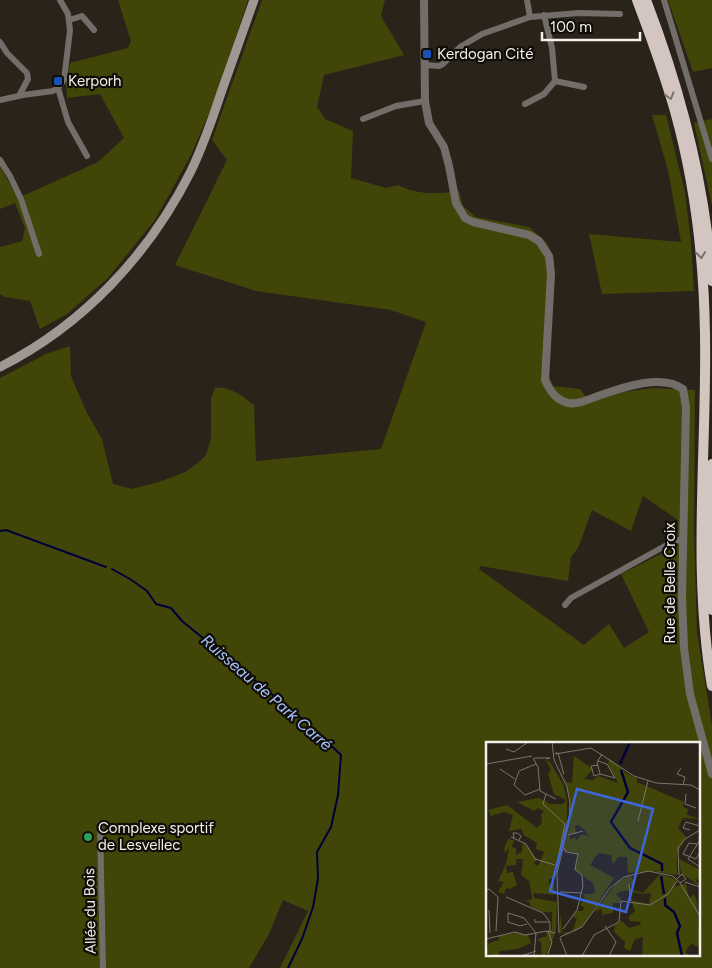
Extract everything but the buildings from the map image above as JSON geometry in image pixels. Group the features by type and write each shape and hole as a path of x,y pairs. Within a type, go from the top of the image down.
{"highway":[{"path":"637,0 663,72 677,118 690,174 699,236 703,274 705,336 702,574 706,642 712,686"},
{"path":"646,0 674,78 690,136 705,216 712,281"},
{"path":"712,464 712,610"}],"main road":[{"path":"0,368 52,336 96,300 118,278 157,228 191,171 207,133 254,0"}],"street":[{"path":"0,100 46,92 58,88 64,80 70,30 69,20 60,0"},
{"path":"363,119 396,106 425,101 424,0"},
{"path":"526,0 530,17"},
{"path":"664,0 712,159"},
{"path":"426,65 439,66 460,47 482,34 530,17 579,13 620,14"},
{"path":"525,104 544,94 555,81 552,48 544,15"},
{"path":"69,20 82,16 94,30"},
{"path":"0,42 7,53 27,74 28,79 19,96"},
{"path":"555,81 584,87"},
{"path":"58,88 68,122 87,156"},
{"name":"Rue de Belle Croix","path":"425,101 429,123 444,146 456,203 460,212 465,218 473,222 529,235 539,241 549,256 552,274 545,380 550,392 559,400 570,404 622,388 648,383 676,383 683,389 686,408 682,598 684,648 690,694 712,774"},
{"path":"0,160 21,200 39,254"},
{"path":"565,606 571,598 672,542 683,539"},
{"name":"Allée du Bois","path":"100,824 104,968"}],"shaded area":[{"path":"118,0 248,0 218,92 191,155 155,220 108,278 67,314 40,329 30,301 5,297 0,294 0,247 22,241 25,228 15,203 0,209 0,165 17,197 98,162 124,138 100,94 67,98 66,83 70,63 128,48 131,41"},
{"path":"262,0 385,0 381,16 404,55 324,75 317,107 325,119 353,131 351,178 386,188 398,185 420,192 459,191 463,206 476,217 529,227 547,243 554,259 549,376 553,386 580,389 590,402 624,392 652,388 695,390 694,532 697,633 712,725 712,968 280,968 308,911 283,900 269,934 249,968 0,968 0,378 46,354 70,346 71,376 87,413 102,439 113,484 132,489 162,481 185,472 206,455 211,438 211,398 215,388 231,390 254,405 256,461 381,449 426,322 391,310 256,291 175,265 227,160 212,140","holes":["643,496 678,520 677,546 621,574 649,632 624,648 609,624 584,645 479,569 480,566 568,581 571,557 578,548 592,510 631,531"]},
{"path":"668,0 712,0 712,68 693,72"},
{"path":"652,115 666,115 685,192 694,291 602,294 589,234 681,242 668,170"},
{"path":"712,119 712,206 694,123"}],"waterway":[{"name":"Ruisseau de Park Carré","path":"0,531 6,530 106,567"},
{"name":"Ruisseau de Park Carré","path":"112,569 147,591 156,604 171,608 182,621 307,723 341,755 338,795 331,827 317,852 318,879 313,907 302,939 288,968"}],"place":[{"name":"Kerdogan Cité","path":"427,54"},
{"name":"Kerporh","path":"58,81"},
{"name":"Complexe sportif de Lesvellec","path":"88,837"}]}
